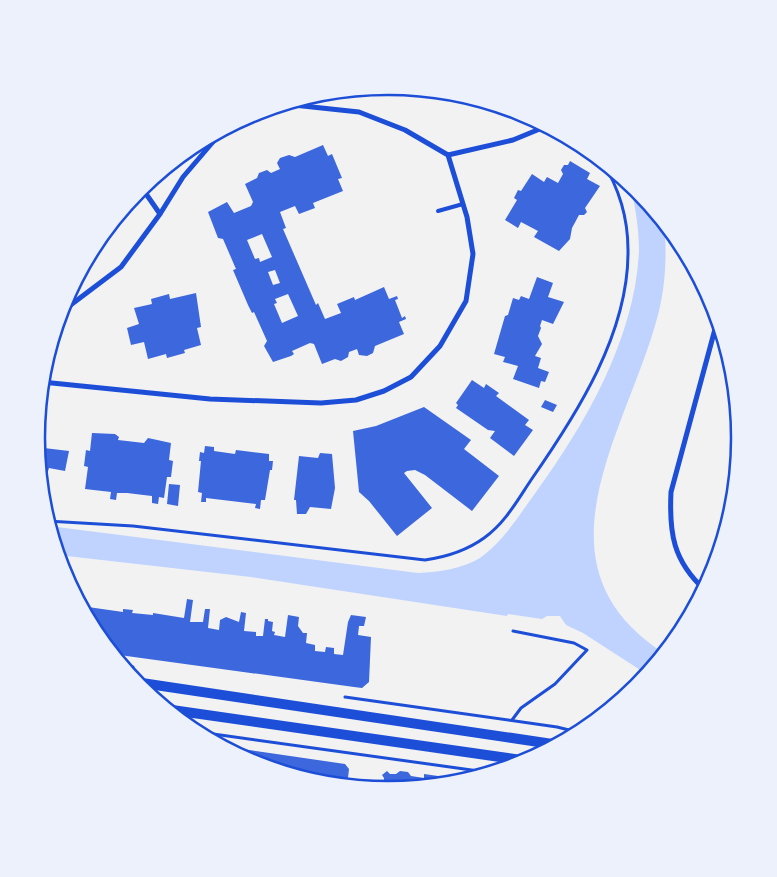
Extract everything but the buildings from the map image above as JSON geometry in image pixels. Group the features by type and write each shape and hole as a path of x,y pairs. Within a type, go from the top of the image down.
{"main road":[{"path":"149,684 547,743"},
{"path":"179,711 513,759"}],"street":[{"path":"50,383 162,395 276,403 321,403 356,400 384,391 411,377 440,346 466,301 473,254 463,204 448,155 405,130 359,112 304,106"},
{"path":"448,155 514,140 539,129"},
{"path":"73,304 121,267 160,214 183,177 210,145"},
{"path":"147,195 160,214"},
{"path":"699,585 694,581 676,553 670,516 672,492 715,331"}],"lane":[{"path":"438,212 463,204"}],"path":[{"path":"56,522 133,526 425,560 455,554 485,538 509,515 572,417 601,361 619,311 626,277 628,250 625,216 614,179"},
{"path":"512,720 521,708 555,684 587,650 574,642 513,630"},
{"path":"214,734 475,770"}],"water":[{"path":"633,198 665,234 666,257 661,303 644,359 610,449 598,494 594,538 601,580 624,619 660,650 641,671 583,633 566,625 560,616 547,616 542,619 508,614 507,616 251,577 66,556 57,527 418,573 450,569 466,565 480,558 511,527 555,465 590,408 605,378 628,316 635,284 639,251"}]}
